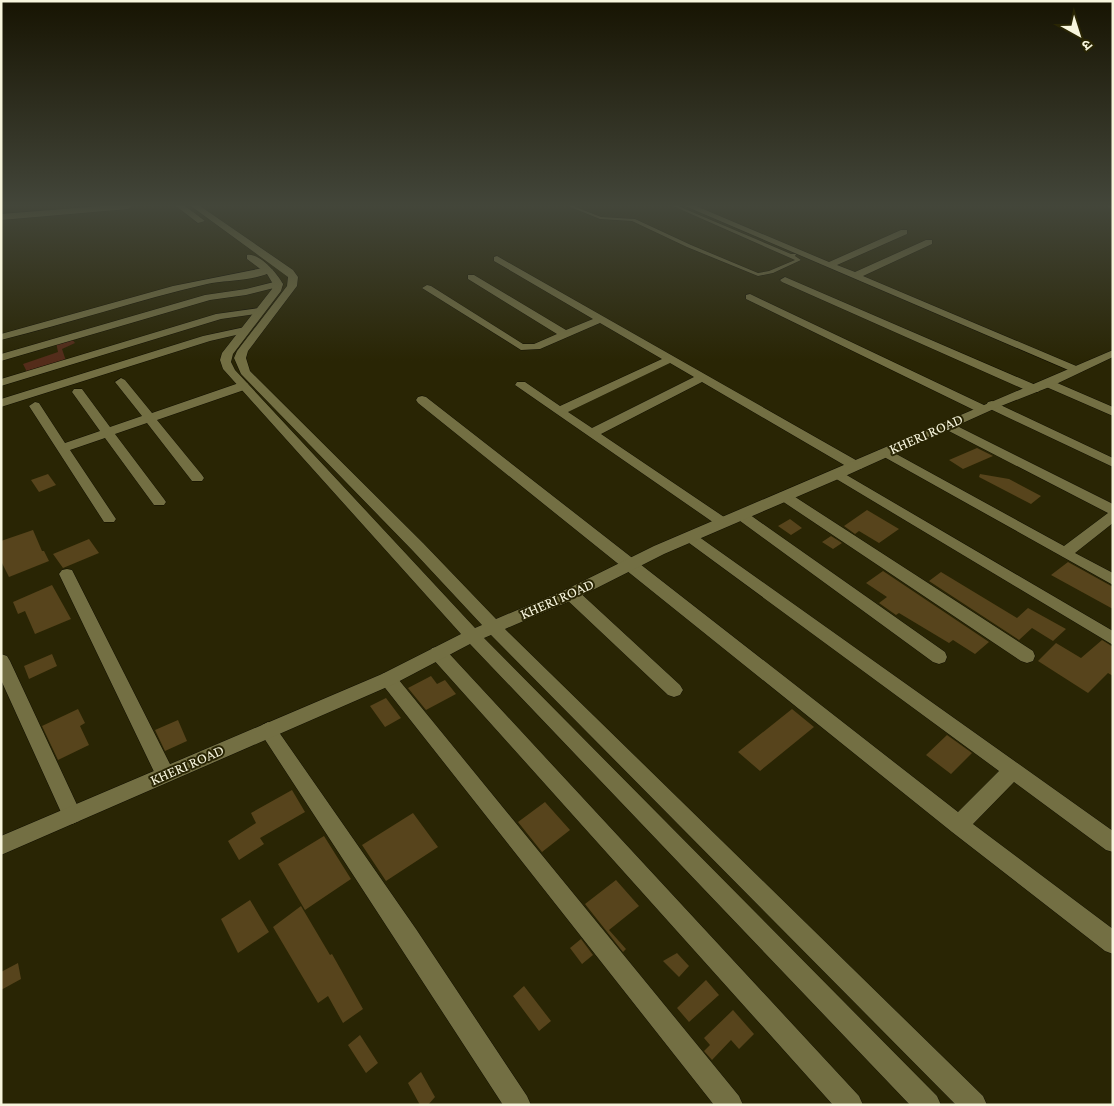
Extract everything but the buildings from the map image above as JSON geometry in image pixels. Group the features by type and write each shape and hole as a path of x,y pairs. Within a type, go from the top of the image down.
{"street":[{"path":"251,258 268,270 276,278 278,284 277,289 225,359 230,372 473,636 928,1105"},
{"path":"267,258 293,276 292,286 243,351 240,358 245,372 418,547 493,627 974,1105"},
{"path":"801,258 829,265 1077,370"},
{"path":"829,265 846,258"},
{"path":"854,276 895,258"},
{"path":"498,259 856,466"},
{"path":"1,337 40,321 221,278 251,275 268,270"},
{"path":"471,277 565,334"},
{"path":"785,280 1041,386 1113,412"},
{"path":"1,384 55,354 193,301 278,284"},
{"path":"177,288 193,301 194,324 191,344"},
{"path":"427,288 520,347 532,348 600,319"},
{"path":"750,297 1113,463"},
{"path":"1,358 55,354 232,314 259,311"},
{"path":"40,321 55,354"},
{"path":"1,403 191,344 245,330"},
{"name":"KHERI ROAD","path":"1,846 388,679 473,636 571,594 630,564 722,522 838,474 1113,353"},
{"path":"560,411 670,359"},
{"path":"592,433 702,378"},
{"path":"120,382 198,478"},
{"path":"521,385 722,522"},
{"path":"62,448 243,386"},
{"path":"78,392 159,502"},
{"path":"422,400 959,825 1113,943"},
{"path":"35,406 109,519"},
{"path":"947,425 1113,510"},
{"path":"884,453 1113,580"},
{"path":"838,474 1113,639"},
{"path":"784,496 1028,656"},
{"path":"741,515 939,657"},
{"path":"1065,553 1113,516"},
{"path":"690,537 1113,843"},
{"path":"66,574 93,625 165,774"},
{"path":"571,594 674,690"},
{"path":"438,653 850,1105"},
{"path":"1,661 72,815"},
{"path":"388,679 730,1105"},
{"path":"268,730 408,937 518,1105"},
{"path":"959,825 1012,771"}],"lane":[{"path":"718,258 758,274 771,272 799,260 797,258"}],"shaded area":[{"path":"60,337 72,339 75,343 62,349 66,361 27,372 23,364 58,352 56,342 39,346 38,343"}]}
